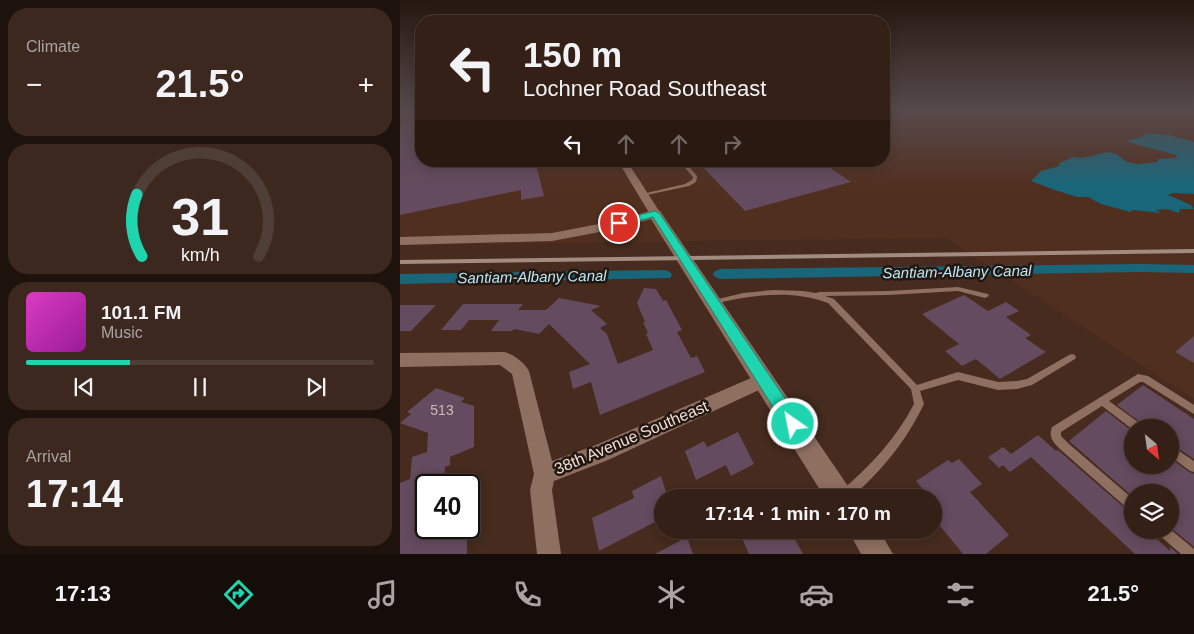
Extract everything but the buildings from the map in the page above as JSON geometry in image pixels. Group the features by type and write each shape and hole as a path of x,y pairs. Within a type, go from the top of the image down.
{"street":[{"path":"627,167 655,214 835,489"},
{"path":"400,241 552,237 605,227 655,214"},
{"name":"38th Avenue Southeast","path":"400,360 504,358 520,370 545,474 601,453 764,380"},
{"path":"545,474 541,490 549,554"},
{"path":"868,539 878,554"}],"lane":[{"path":"644,195 694,181 695,177 686,167"},
{"path":"714,302 744,294 888,293 958,289 985,296"},
{"path":"816,294 831,301 915,389 920,404 908,428 878,466 851,489"},
{"path":"915,389 958,376 998,386 1017,385 1029,382 1072,357"},
{"path":"1124,498 1056,438 1056,430 1138,378 1145,378 1194,410"},
{"path":"1102,400 1128,419"},
{"path":"1179,456 1194,467"},
{"path":"1172,539 1190,554"}],"shaded area":[{"path":"400,136 415,136 415,167 890,167 890,136 1194,136 1194,399 946,238 400,245"}],"water":[{"path":"1143,136 1172,136 1194,142 1194,194 1173,193 1168,195 1191,205 1194,209 1180,209 1179,213 1167,209 1156,210 1161,213 1132,210 1130,212 1101,204 1088,197 1077,197 1031,181 1041,171 1060,166 1058,164 1073,157 1082,158 1108,152 1116,154 1127,162 1138,164 1158,162 1158,159 1177,158 1176,155 1128,142 1127,140"}],"waterway":[{"name":"Santiam-Albany Canal","path":"720,274 1140,268 1194,269"},
{"name":"Santiam-Albany Canal","path":"400,279 665,275"}],"railway":[{"path":"400,262 1194,251"}],"route":[{"path":"619,223 655,214 793,424"}]}
